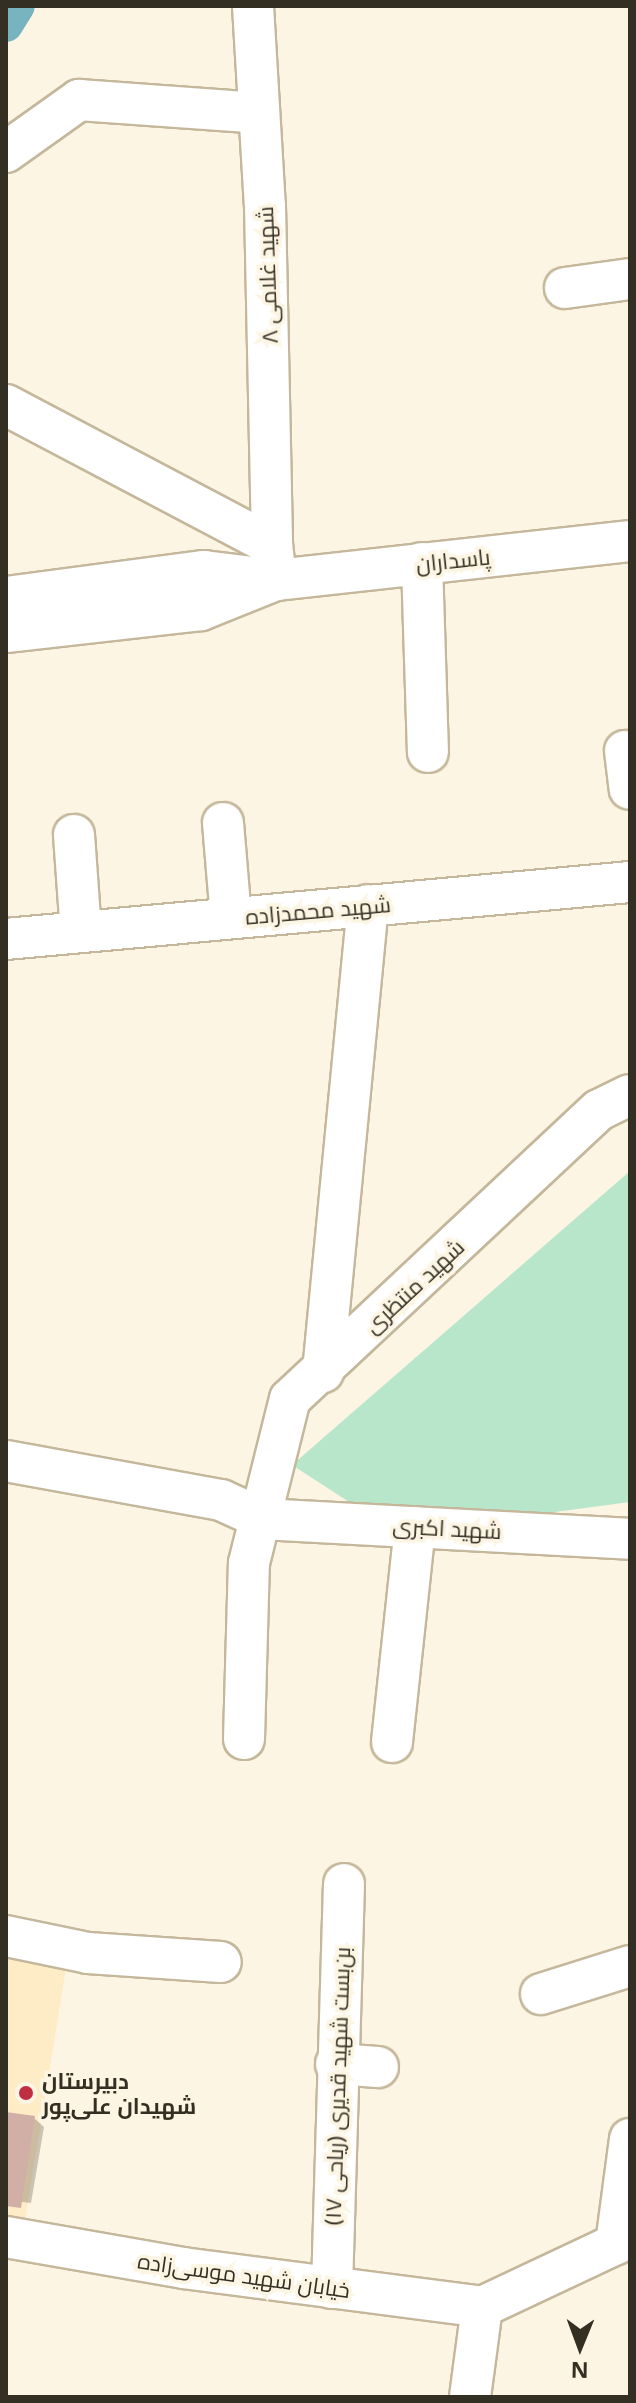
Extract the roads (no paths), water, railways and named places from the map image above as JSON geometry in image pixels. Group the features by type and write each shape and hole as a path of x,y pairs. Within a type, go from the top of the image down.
{"street":[{"name":"۸ شهید غلامی","path":"253,6 275,562"},
{"path":"6,152 79,100 259,113"},
{"path":"565,288 630,279"},
{"path":"6,405 275,562"},
{"name":"پاسداران","path":"6,597 275,562 422,563 630,541"},
{"name":"پاسداران","path":"6,632 201,610 275,562"},
{"path":"422,563 428,752"},
{"path":"223,823 231,918"},
{"path":"74,835 81,932"},
{"name":"شهید محمدزاده","path":"6,939 630,882"},
{"path":"323,1372 368,905"},
{"name":"شهید منتظری","path":"244,1739 249,1563 263,1519 270,1468 290,1399 323,1372 599,1110 630,1095"},
{"path":"6,1461 221,1500 263,1519"},
{"name":"شهید اکبری","path":"263,1519 630,1539"},
{"path":"392,1742 415,1527"},
{"name":"بن‌بست شهید قدیری (ریاحی ۱۷)","path":"332,2288 336,2064 344,1884"},
{"path":"6,1936 88,1953 221,1962"},
{"path":"541,1994 630,1966"},
{"path":"336,2064 378,2067"},
{"path":"470,2397 482,2307 616,2244 630,2139"},
{"name":"خیابان شهید موسی‌زاده","path":"6,2237 332,2288 482,2307"}],"waterway":[{"path":"6,25 18,6"}],"place":[{"name":"دبیرستان شهیدان علی‌پور","path":"26,2093"}]}
